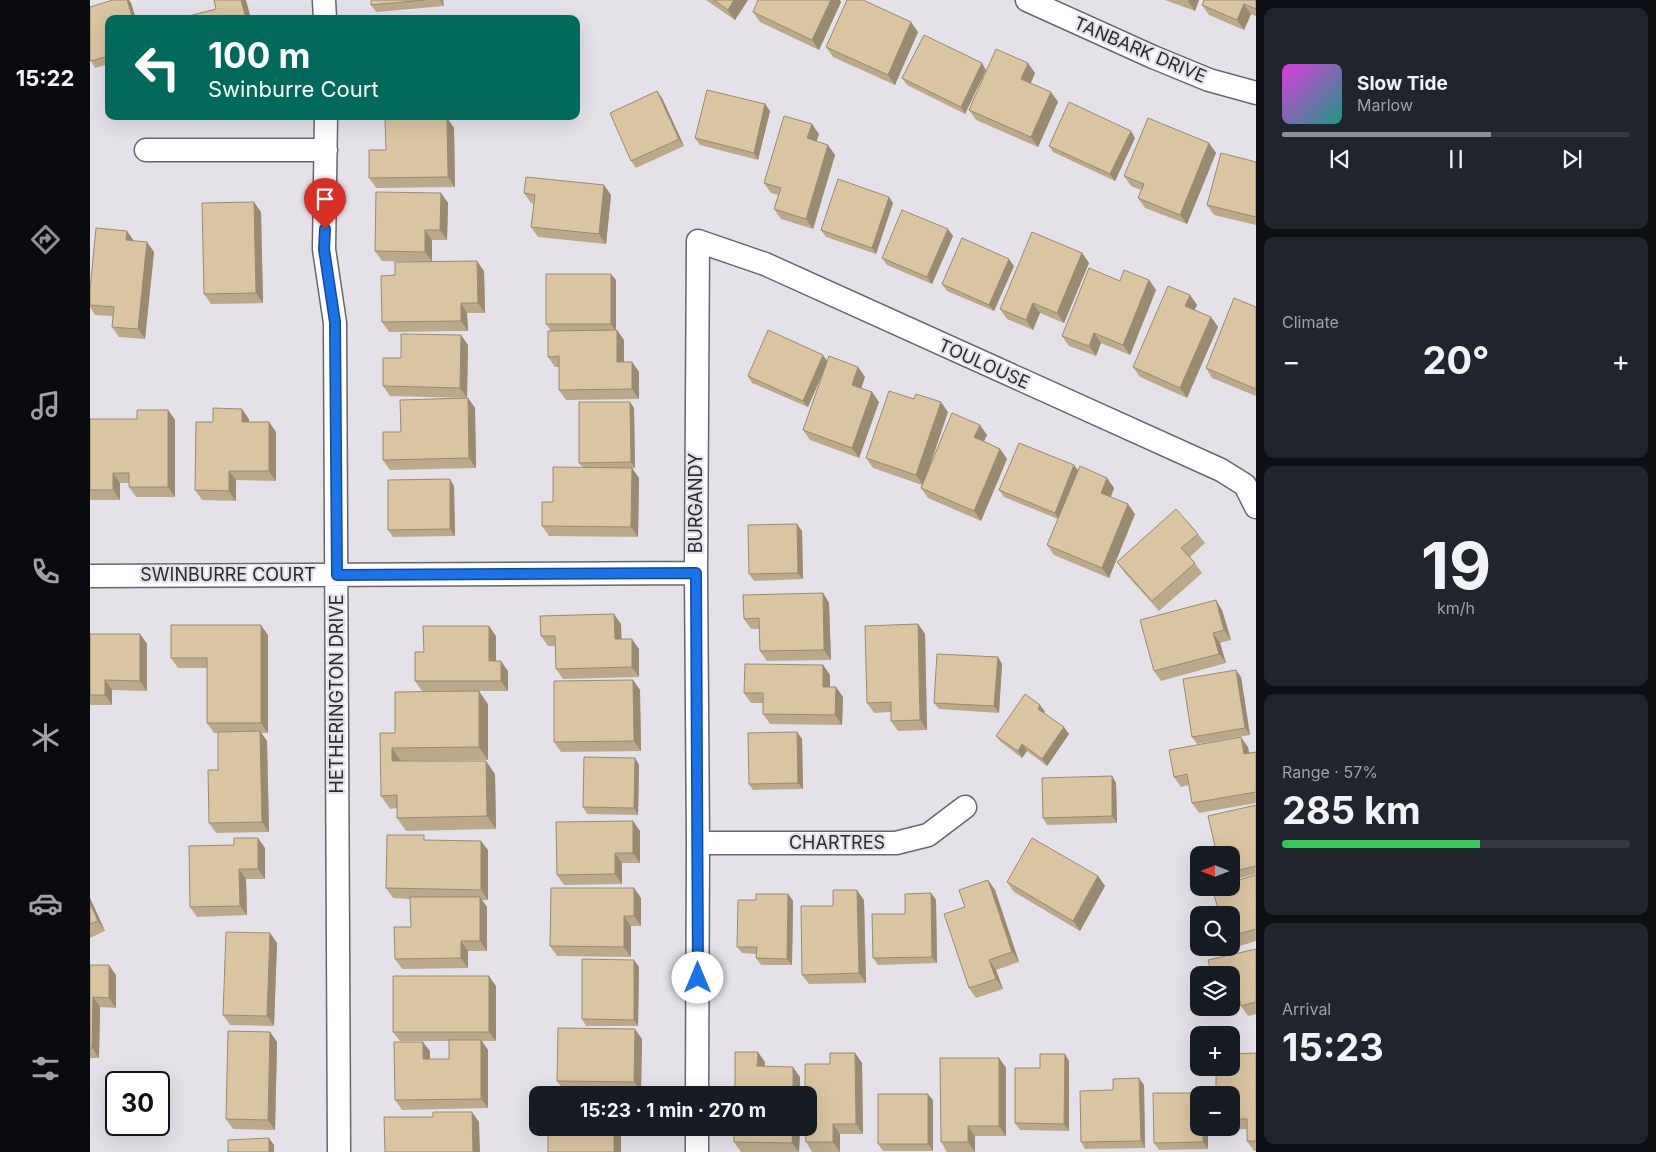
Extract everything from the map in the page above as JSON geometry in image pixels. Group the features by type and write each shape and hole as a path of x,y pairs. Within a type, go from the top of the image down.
{"street":[{"path":"324,0 326,15"},
{"name":"TANBARK DRIVE","path":"1026,0 1209,80 1256,93"},
{"name":"HETHERINGTON DRIVE","path":"326,120 324,249 335,322 339,1152"},
{"path":"146,150 326,150"},
{"name":"TOULOUSE","path":"698,241 765,264 1221,470 1245,485 1256,507"},
{"name":"BURGANDY","path":"697,1086 696,573 698,241"},
{"name":"SWINBURRE COURT","path":"90,576 696,573"},
{"name":"CHARTRES","path":"698,842 896,843 928,834 965,807"},
{"path":"697,1136 697,1152"}],"building":[{"path":"113,0 127,0 132,15 105,15 105,57 91,61 90,59 90,7"},
{"path":"214,0 241,0 245,15 193,15 216,9"},
{"path":"371,0 425,0 371,5"},
{"path":"714,0 734,0 728,10"},
{"path":"758,0 831,0 812,40 753,12"},
{"path":"847,0 863,0 911,22 888,75 826,47"},
{"path":"1204,0 1256,0 1256,9 1244,4 1237,20 1202,5"},
{"path":"924,35 982,63 961,107 902,78"},
{"path":"996,49 1028,63 1021,79 1051,92 1031,137 969,110"},
{"path":"707,90 765,104 754,153 695,138"},
{"path":"657,91 679,139 631,161 610,113"},
{"path":"1069,102 1131,131 1110,174 1049,146"},
{"path":"784,116 812,124 807,138 828,145 806,219 774,209 781,188 764,183"},
{"path":"1148,118 1209,143 1180,215 1138,198 1144,184 1124,176"},
{"path":"385,120 447,120 448,177 369,178 369,150 386,150"},
{"path":"1221,153 1256,162 1256,217 1207,205"},
{"path":"526,177 604,185 599,234 531,227 535,195 524,193"},
{"path":"838,179 889,197 872,248 821,230"},
{"path":"376,192 441,193 440,230 425,230 425,252 375,251"},
{"path":"254,202 256,293 204,294 202,203"},
{"path":"902,210 948,229 927,277 882,258"},
{"path":"96,228 127,231 126,240 147,242 138,329 112,327 114,307 90,305"},
{"path":"1032,232 1082,253 1057,313 1033,303 1026,320 1000,309"},
{"path":"962,238 1009,259 989,305 942,284"},
{"path":"477,261 478,303 461,303 461,321 382,322 381,276 395,275 395,262"},
{"path":"1089,268 1120,281 1124,270 1149,280 1123,345 1094,333 1089,346 1062,336"},
{"path":"546,274 611,274 611,324 546,324"},
{"path":"1168,286 1190,295 1185,306 1211,317 1180,388 1133,367"},
{"path":"1234,298 1256,307 1256,389 1206,368"},
{"path":"617,330 617,362 632,362 632,389 559,390 559,356 548,357 548,331"},
{"path":"768,330 823,355 803,401 748,376"},
{"path":"401,334 461,335 460,388 383,386 383,358 401,358"},
{"path":"829,356 858,367 852,385 872,392 852,448 803,430"},
{"path":"889,391 914,399 916,394 941,402 916,475 866,458"},
{"path":"468,398 469,458 383,460 383,432 401,432 400,400"},
{"path":"579,402 630,402 631,462 579,463"},
{"path":"213,408 242,409 242,422 269,422 269,471 229,471 229,491 195,490 196,422 213,422"},
{"path":"137,410 168,410 168,487 129,487 129,473 113,473 113,490 90,490 90,419 137,419"},
{"path":"952,413 980,425 974,437 1000,449 974,511 921,488"},
{"path":"1019,443 1074,465 1055,513 999,490"},
{"path":"1080,466 1107,478 1101,493 1128,504 1102,568 1047,545"},
{"path":"553,467 632,468 631,527 542,526 542,502 553,502"},
{"path":"450,479 450,529 388,530 388,480"},
{"path":"1176,509 1198,534 1181,548 1195,563 1152,601 1117,562"},
{"path":"797,524 798,573 749,574 748,525"},
{"path":"823,593 824,650 760,651 759,618 744,619 743,595"},
{"path":"1216,600 1224,630 1213,633 1219,654 1154,671 1140,620"},
{"path":"614,614 615,639 632,639 632,667 556,669 555,636 541,636 540,616"},
{"path":"918,624 920,720 891,721 891,702 867,703 865,626"},
{"path":"171,625 261,625 261,723 207,723 207,658 171,658"},
{"path":"423,626 489,626 489,661 501,661 501,681 415,681 415,652 424,652"},
{"path":"90,634 140,634 140,681 105,680 105,695 90,695"},
{"path":"937,654 998,657 994,706 934,703"},
{"path":"745,664 823,665 823,687 836,687 835,715 763,714 763,693 744,693"},
{"path":"1236,670 1245,728 1192,737 1183,679"},
{"path":"633,680 634,741 554,742 554,681"},
{"path":"479,691 479,747 392,748 392,761 486,761 487,816 397,818 397,795 381,796 380,733 395,733 395,692"},
{"path":"1025,694 1040,705 1038,709 1064,727 1042,759 1022,744 1018,751 996,736"},
{"path":"260,731 262,822 209,823 208,770 218,770 218,732"},
{"path":"797,732 798,783 749,784 748,733"},
{"path":"1241,737 1244,754 1256,752 1256,792 1192,803 1187,774 1174,777 1169,750"},
{"path":"584,757 635,758 634,808 583,807"},
{"path":"1112,776 1112,816 1043,818 1042,778"},
{"path":"1256,805 1256,866 1240,870 1240,846 1215,846 1208,816"},
{"path":"633,821 633,853 615,853 615,874 557,875 556,822"},
{"path":"387,835 424,835 424,840 481,841 481,890 386,888"},
{"path":"234,838 258,838 258,869 239,869 240,906 190,907 189,846 234,845"},
{"path":"1032,838 1098,876 1073,921 1007,882"},
{"path":"1256,875 1256,929 1240,933 1240,906 1217,906 1214,896 1240,896 1240,879"},
{"path":"988,880 1012,952 989,960 996,979 969,988 944,914 965,907 959,890"},
{"path":"551,888 634,888 634,916 624,916 624,947 550,946"},
{"path":"833,890 857,890 859,973 802,975 801,906 833,906"},
{"path":"931,893 932,957 873,958 872,914 905,914 905,894"},
{"path":"756,894 788,894 787,959 756,958 757,947 737,947 738,900 756,900"},
{"path":"410,897 480,897 480,941 461,941 461,958 395,959 394,927 411,927"},
{"path":"90,903 98,921 90,924"},
{"path":"226,932 270,933 267,1016 223,1015"},
{"path":"1256,949 1256,1002 1241,1006 1240,966 1210,966 1208,960 1225,956 1240,956 1240,953"},
{"path":"582,959 634,960 634,1020 582,1019"},
{"path":"90,965 109,965 109,998 93,997 92,1048 90,1048"},
{"path":"393,976 489,976 489,1032 393,1032"},
{"path":"558,1028 635,1029 634,1082 557,1081"},
{"path":"228,1031 270,1032 268,1120 226,1119"},
{"path":"449,1040 481,1040 481,1099 395,1100 394,1042 423,1042 423,1059 449,1059"},
{"path":"735,1052 758,1052 757,1066 793,1067 793,1086 735,1086"},
{"path":"830,1053 855,1053 856,1124 833,1124 833,1142 806,1142 806,1136 817,1136 817,1086 805,1086 805,1064 830,1064"},
{"path":"1256,1053 1256,1141 1247,1141 1247,1119 1240,1119 1240,1086 1216,1086 1216,1076 1240,1076 1240,1054"},
{"path":"1040,1054 1065,1054 1064,1124 1015,1123 1015,1068 1040,1068"},
{"path":"940,1058 999,1058 999,1126 968,1126 968,1142 941,1142"},
{"path":"1139,1078 1141,1141 1081,1142 1080,1091 1113,1090 1113,1079"},
{"path":"1153,1093 1190,1093 1190,1136 1203,1136 1203,1142 1154,1143"},
{"path":"878,1094 928,1094 928,1144 878,1144"},
{"path":"433,1112 472,1112 473,1152 385,1152 384,1117 433,1117"},
{"path":"548,1136 614,1136 614,1152 548,1152"},
{"path":"734,1136 792,1136 792,1143 734,1142"},
{"path":"269,1138 269,1152 228,1152 228,1140"}],"route":[{"path":"325,229 324,249 335,322 337,575 696,573 698,978"}]}
